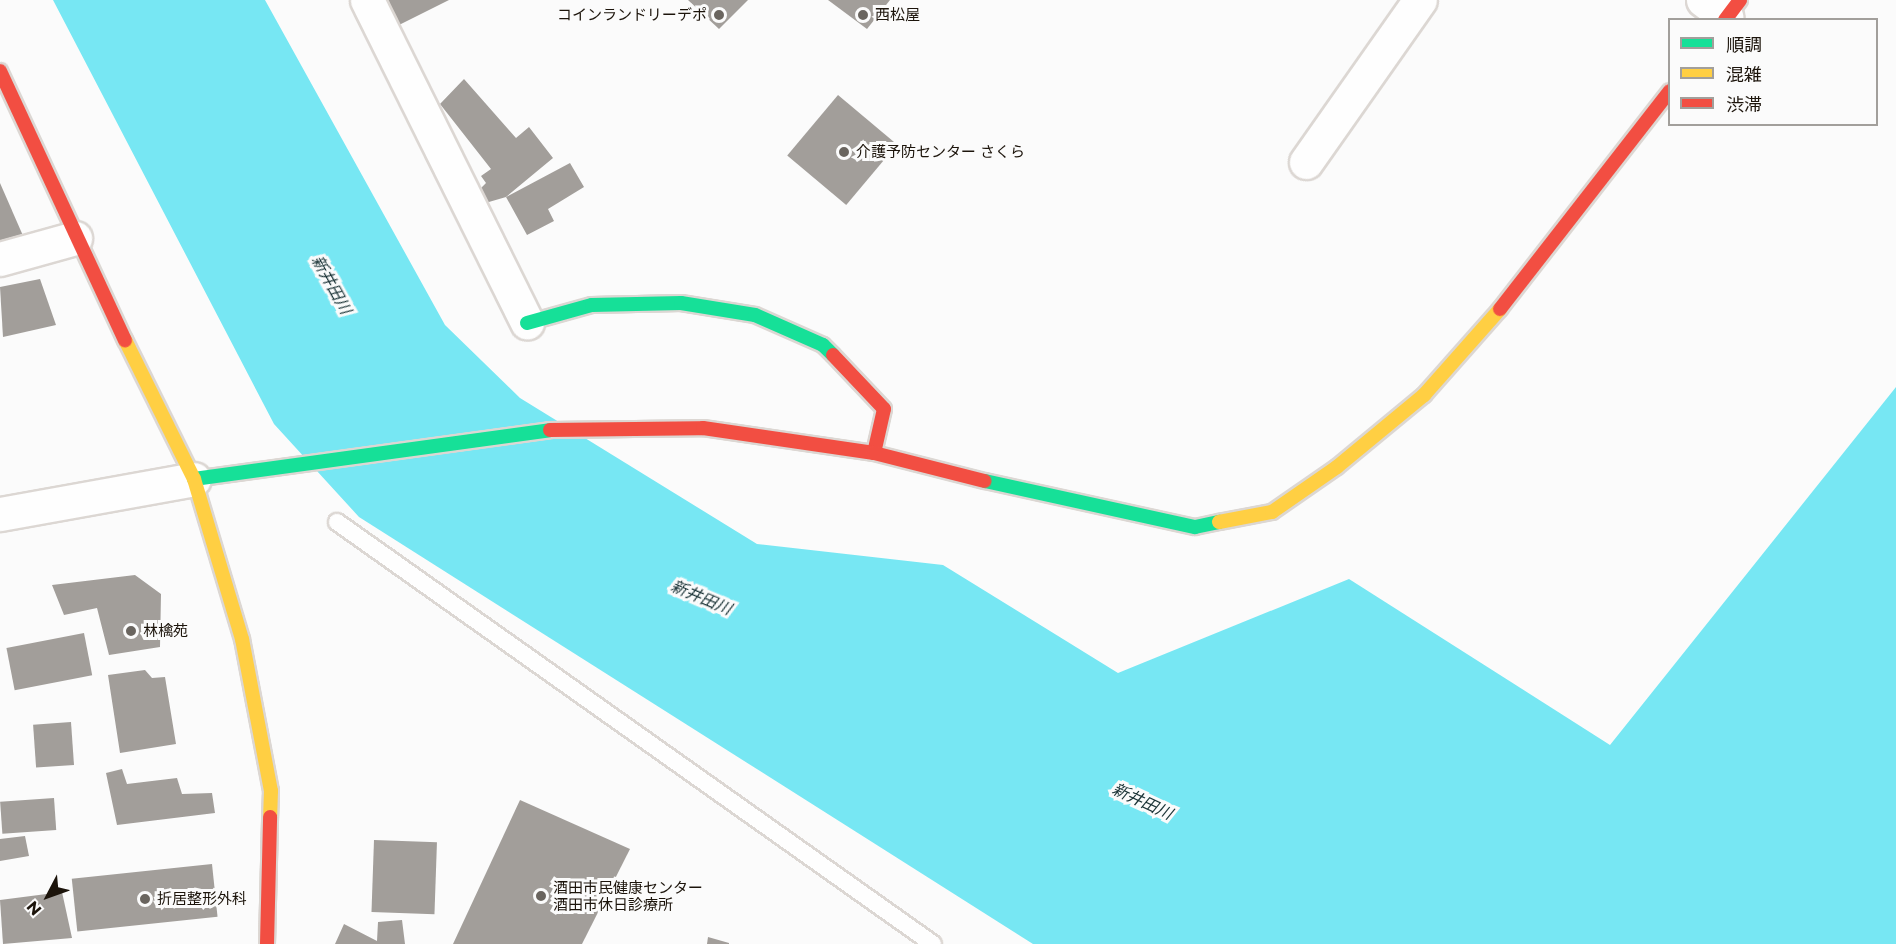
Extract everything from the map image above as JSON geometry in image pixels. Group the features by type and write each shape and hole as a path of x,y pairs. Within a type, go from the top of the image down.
{"street":[{"path":"368,0 527,323 592,305 681,303 755,315 823,345 884,409 874,453"},
{"path":"1306,162 1420,0"},
{"path":"0,71 75,238 194,479 242,639 271,791 267,944"},
{"path":"0,530 0,514 194,479 565,428 703,428 874,453 1073,503 1195,527 1272,512 1337,467 1424,395 1504,304 1668,94"},
{"path":"0,259 75,238"}],"lane":[{"path":"338,522 933,944"}],"water":[{"name":"新井田川","path":"53,0 265,0 445,325 520,398 757,544 943,565 1118,673 1349,579 1610,745 1896,387 1896,944 1033,944 359,517 274,424"}],"building":[{"path":"383,0 449,0 393,28"},
{"name":"コインランドリーデポ","path":"688,0 748,0 719,29"},
{"name":"西松屋","path":"828,0 890,0 867,29"},
{"path":"464,79 516,138 529,127 553,158 506,197 482,204 476,193 486,183 481,176 491,169 440,104"},
{"name":"介護予防センター さくら","path":"838,95 897,144 846,205 787,156"},
{"path":"570,163 584,187 548,209 554,221 527,235 506,197"},
{"path":"0,183 24,238 0,247"},
{"path":"40,279 56,325 3,337 0,287"},
{"name":"林檎苑","path":"135,575 161,594 160,647 109,655 97,608 64,615 52,585"},
{"path":"84,633 92,675 15,690 6,648"},
{"path":"145,670 152,678 165,677 176,744 120,753 108,675"},
{"path":"71,722 74,765 36,768 33,725"},
{"path":"122,769 127,784 177,778 182,794 212,793 215,813 117,825 106,773"},
{"path":"54,798 56,830 2,834 0,802"},
{"name":"酒田市民健康センター 酒田市休日診療所","path":"520,800 630,849 582,944 453,944"},
{"path":"25,836 29,856 0,861 0,839"},
{"path":"374,840 437,842 434,914 371,912"},
{"name":"折居整形外科","path":"212,864 218,917 77,931 72,879"},
{"path":"62,892 72,938 3,944 0,900"},
{"path":"402,920 405,944 335,944 344,924 377,941 378,922"},
{"path":"708,937 729,943 729,944 707,944"}],"traffic: fast":[{"path":"527,323 592,305 681,303 755,315 823,345 833,355"},
{"path":"194,479 550,430"},
{"path":"985,481 1195,527 1219,522"}],"traffic: slow":[{"path":"1219,522 1272,512 1337,467 1424,395 1500,309"},
{"path":"125,340 194,479 242,639 271,791 270,817"}],"traffic: jam":[{"path":"1726,18 1740,0"},
{"path":"0,71 125,340"},
{"path":"1500,309 1668,94"},
{"path":"833,355 884,409 874,453"},
{"path":"550,430 703,428 874,453 985,481"},
{"path":"267,944 270,817"}],"place":[{"name":"コインランドリーデポ","path":"719,15"},
{"name":"西松屋","path":"863,15"},
{"name":"介護予防センター さくら","path":"844,152"},
{"name":"林檎苑","path":"131,631"},
{"name":"酒田市民健康センター 酒田市休日診療所","path":"541,896"},
{"name":"折居整形外科","path":"145,899"}]}
